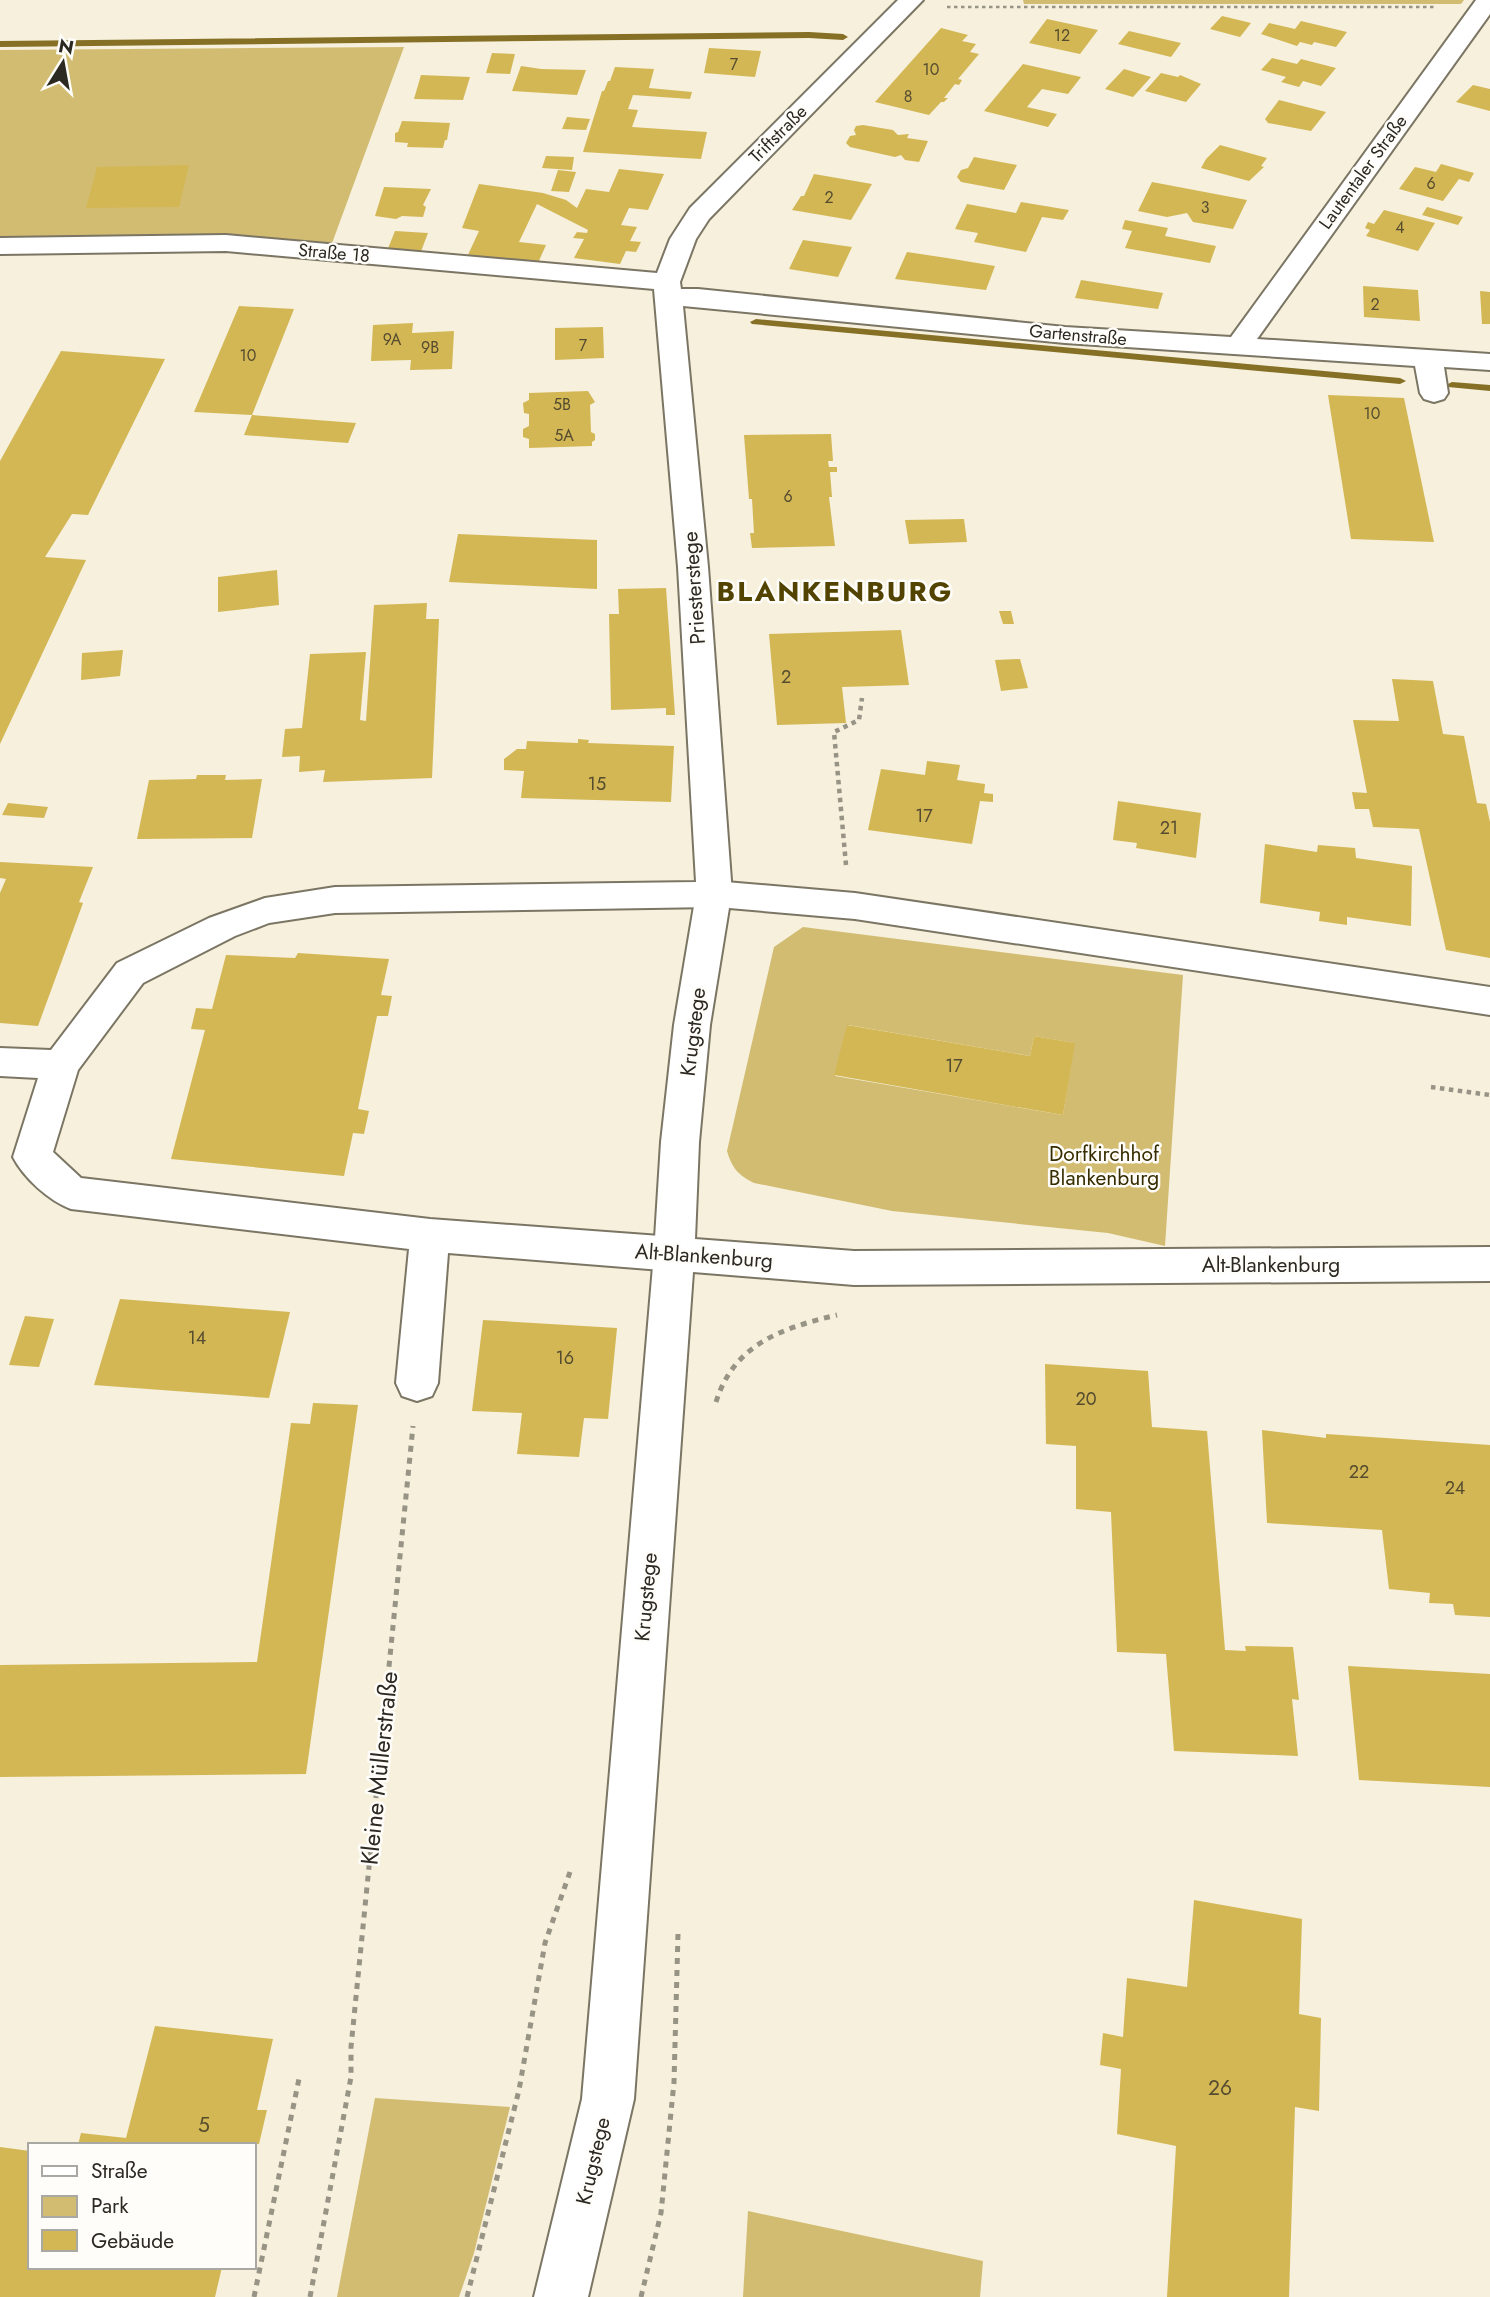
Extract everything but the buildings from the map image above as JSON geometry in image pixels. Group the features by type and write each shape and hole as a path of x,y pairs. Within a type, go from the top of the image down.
{"street":[{"name":"Triftstraße","path":"667,290 683,239 699,214 908,3"},
{"name":"Lautentaler Straße","path":"1239,345 1486,3"},
{"name":"Straße 18","path":"0,246 226,243 667,290"},
{"name":"Gartenstraße","path":"667,290 698,297 1065,335 1490,362"},
{"name":"Priesterstege","path":"667,290 694,567 713,894"},
{"path":"1429,357 1434,393"},
{"name":"Alt-Blankenburg","path":"1490,1001 855,906 713,894 335,900 265,911 222,927 130,973 61,1065 32,1157 71,1192 430,1235 854,1268 1490,1264"},
{"name":"Krugstege","path":"561,2297 608,2099 674,1254 680,1142 691,1037 713,894"},
{"path":"0,1062 61,1065"},
{"path":"417,1383 430,1235"}],"path":[{"path":"908,3 1486,3"},
{"path":"846,867 848,859 834,732 859,720 862,698"},
{"path":"1431,1087 1490,1095"},
{"path":"714,1409 719,1384 737,1358 770,1337 819,1319 844,1314"},
{"name":"Kleine Müllerstraße","path":"310,2297 351,2077 351,2047 417,1383"},
{"path":"467,2297 519,2090 545,1943 568,1875 575,1864"},
{"path":"641,2297 661,2213 674,2082 678,1928"},
{"path":"254,2297 300,2074"}],"green space":[{"path":"1023,0 1464,0 1461,4 1024,4"},
{"path":"404,47 331,246 0,239 0,50"},
{"name":"Dorfkirchhof Blankenburg","path":"803,927 1183,975 1165,1246 1108,1233 892,1211 754,1183 744,1177 736,1170 727,1151 774,947","holes":["848,1025 1030,1056 1034,1036 1074,1043 1063,1115 835,1076"]},
{"path":"375,2098 510,2107 474,2253 459,2297 337,2297"},
{"path":"748,2211 983,2261 980,2297 743,2297"}],"waterway":[{"path":"0,44 809,35 843,37"},
{"path":"756,322 1400,381"},
{"path":"1452,385 1490,388"}],"district":[{"name":"BLANKENBURG","path":"835,591"}]}
